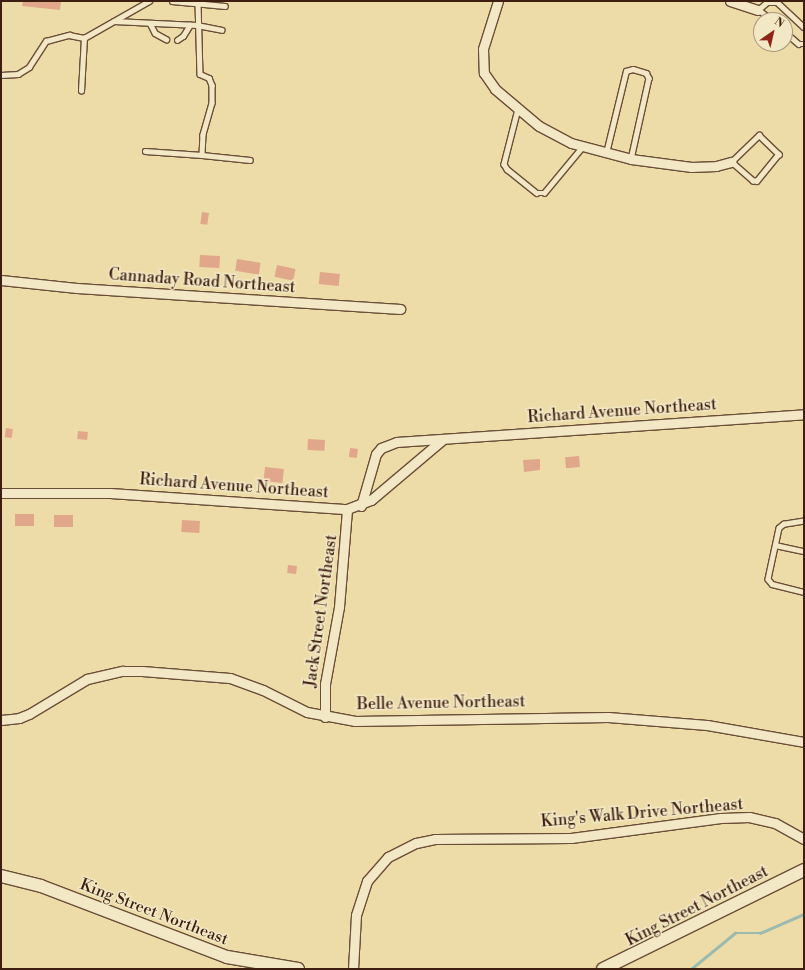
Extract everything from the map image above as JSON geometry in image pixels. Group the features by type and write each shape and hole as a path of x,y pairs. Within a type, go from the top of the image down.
{"street":[{"path":"498,1 483,49 484,73 495,89 555,136 582,147 606,153 691,167 716,166 731,162"},
{"path":"730,1 758,10"},
{"name":"Cannaday Road Northeast","path":"1,280 84,288 400,309"},
{"name":"Richard Avenue Northeast","path":"361,506 374,458 381,448 397,442 804,414"},
{"name":"Richard Avenue Northeast","path":"1,493 110,493 347,509 361,506 376,496 442,440"},
{"name":"Jack Street Northeast","path":"325,717 325,684 339,608 347,509"},
{"name":"Belle Avenue Northeast","path":"1,720 19,718 29,714 87,679 123,671 142,671 230,678 263,690 307,712 325,717 379,723 524,716 608,716 707,725 804,742"},
{"name":"King's Walk Drive Northeast","path":"353,969 356,915 367,881 388,857 416,843 436,839 571,838 721,818 749,817 775,823 804,839"},
{"name":"King Street Northeast","path":"608,968 804,870"},
{"name":"King Street Northeast","path":"1,876 41,886 227,957 298,969"}],"lane":[{"path":"1,75 18,74 29,67 46,41 54,37 69,35 84,38 149,1"},
{"path":"172,1 225,6"},
{"path":"198,3 197,25 200,40 200,74 209,78 212,85 212,103 203,135 202,155"},
{"path":"761,12 758,10 766,4 778,3 804,27"},
{"path":"114,21 197,25 222,30"},
{"path":"150,23 155,34 166,39"},
{"path":"178,40 183,36 190,25"},
{"path":"81,91 84,38"},
{"path":"793,38 800,44 804,44"},
{"path":"606,153 626,71 633,69 646,73 650,78 631,158"},
{"path":"518,108 504,164 507,169 537,193 544,193 582,147"},
{"path":"759,135 779,151 778,156 757,180 750,180 731,162 759,135"},
{"path":"145,151 250,160"},
{"path":"804,521 784,524 778,528 768,579 772,584 804,592"},
{"path":"775,545 804,551"}],"building":[{"path":"23,1 61,1 60,10 22,6"},
{"path":"202,212 209,213 207,225 200,224"},
{"path":"200,255 220,256 219,268 199,267"},
{"path":"237,259 261,263 259,275 235,271"},
{"path":"277,265 296,269 293,281 275,277"},
{"path":"320,272 340,274 339,286 319,284"},
{"path":"6,428 13,429 12,438 5,437"},
{"path":"78,431 88,432 87,440 77,439"},
{"path":"308,439 325,440 324,451 307,450"},
{"path":"350,448 358,449 357,458 349,457"},
{"path":"579,456 580,467 566,468 565,457"},
{"path":"540,459 540,470 524,472 523,460"},
{"path":"265,467 284,469 282,483 264,481"},
{"path":"15,514 34,514 34,526 15,526"},
{"path":"54,515 73,515 73,527 54,527"},
{"path":"182,520 200,521 199,533 181,532"},
{"path":"288,565 297,566 296,574 287,573"}],"waterway":[{"path":"691,969 735,933 760,933 804,914"}]}
